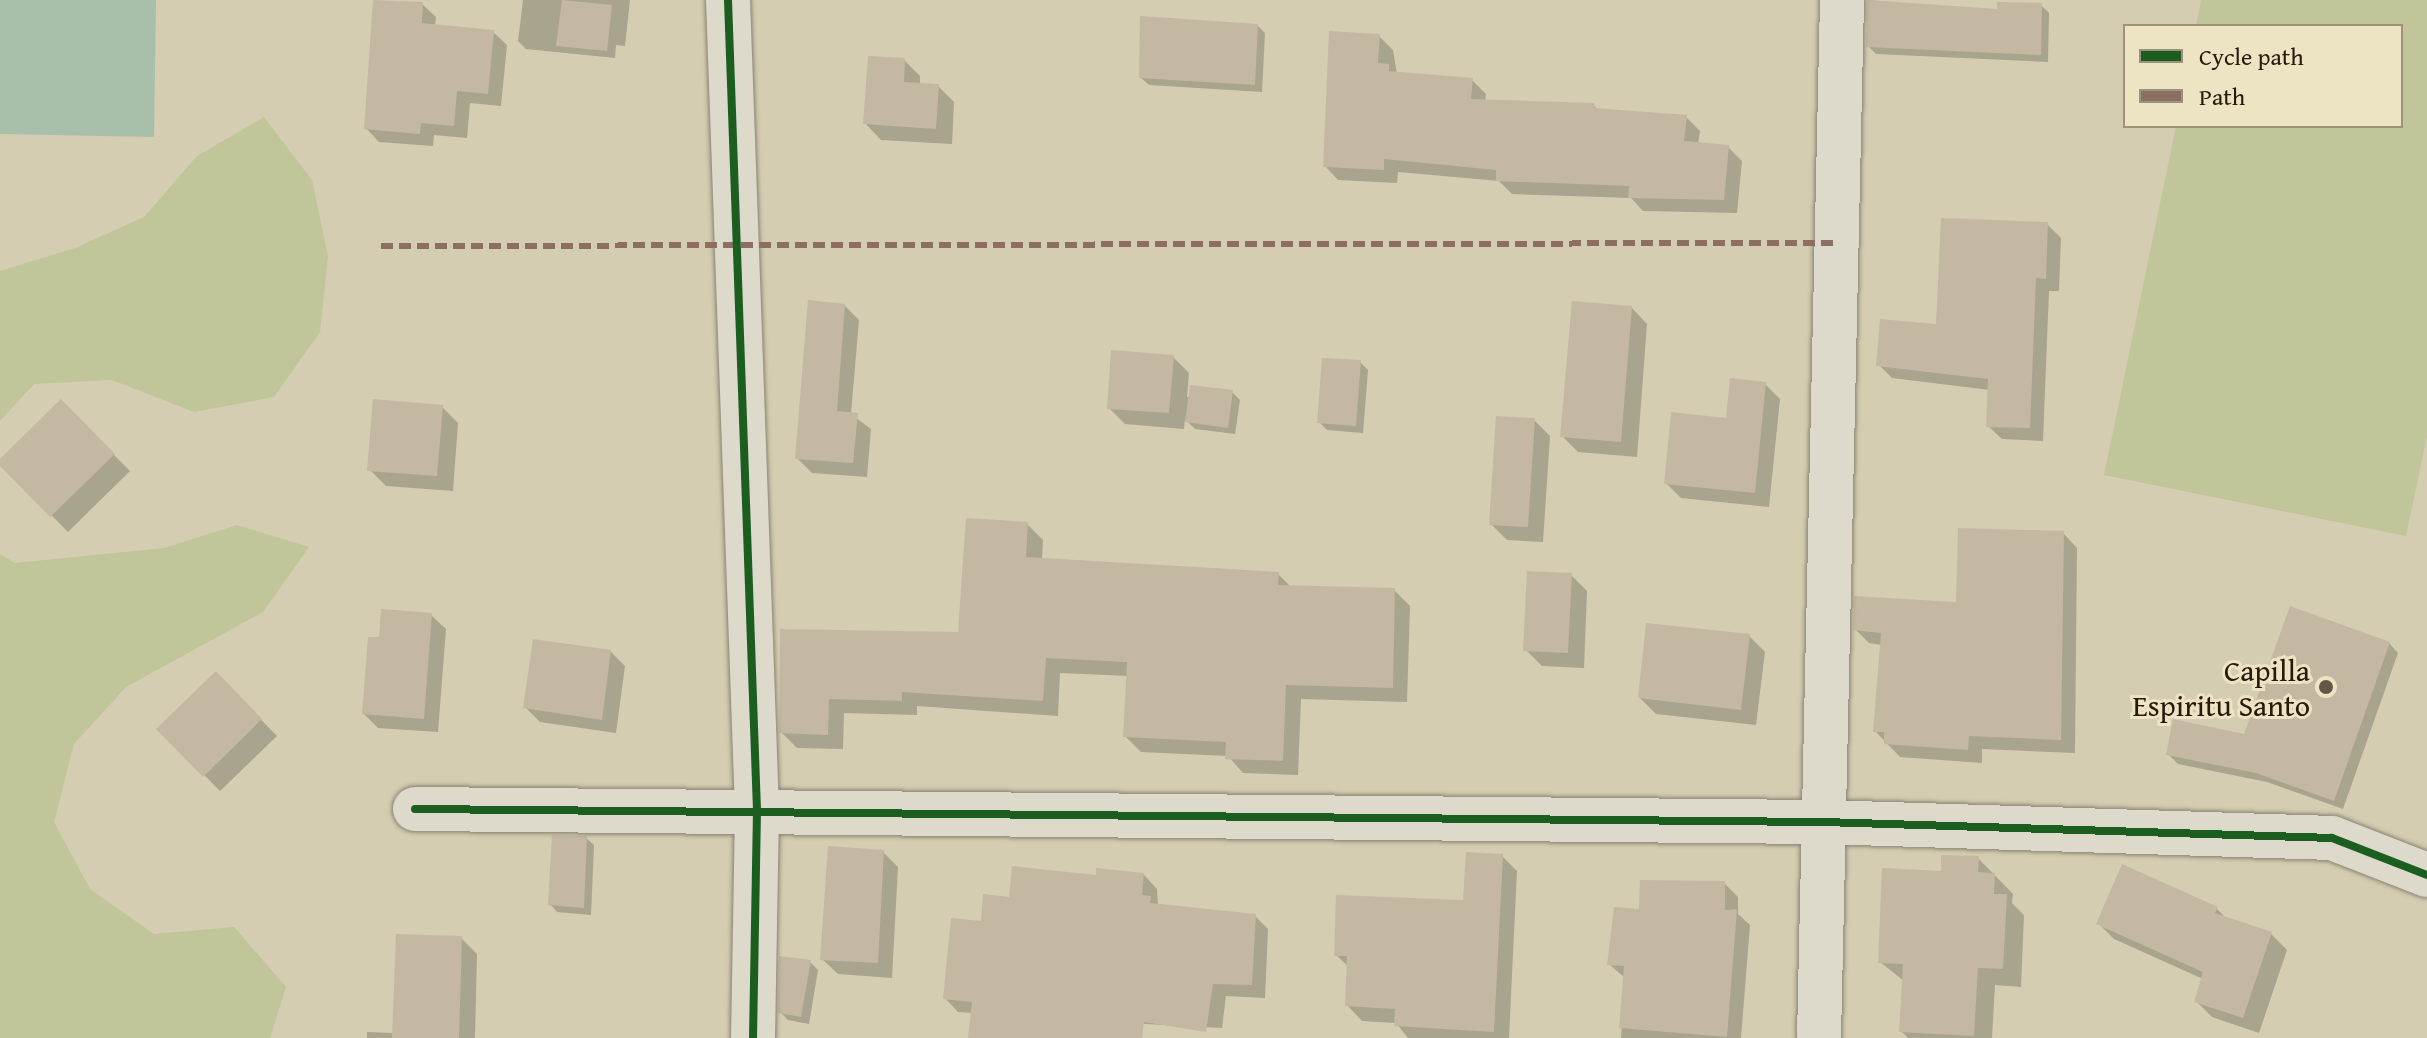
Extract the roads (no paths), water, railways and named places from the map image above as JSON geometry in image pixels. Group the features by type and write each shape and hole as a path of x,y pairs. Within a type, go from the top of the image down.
{"street":[{"path":"728,0 757,810 753,1038"},
{"path":"1819,1038 1842,0"},
{"path":"415,809 1824,822 2332,838 2427,875"}],"place":[{"name":"Capilla Espiritu Santo","path":"2326,687"}]}
